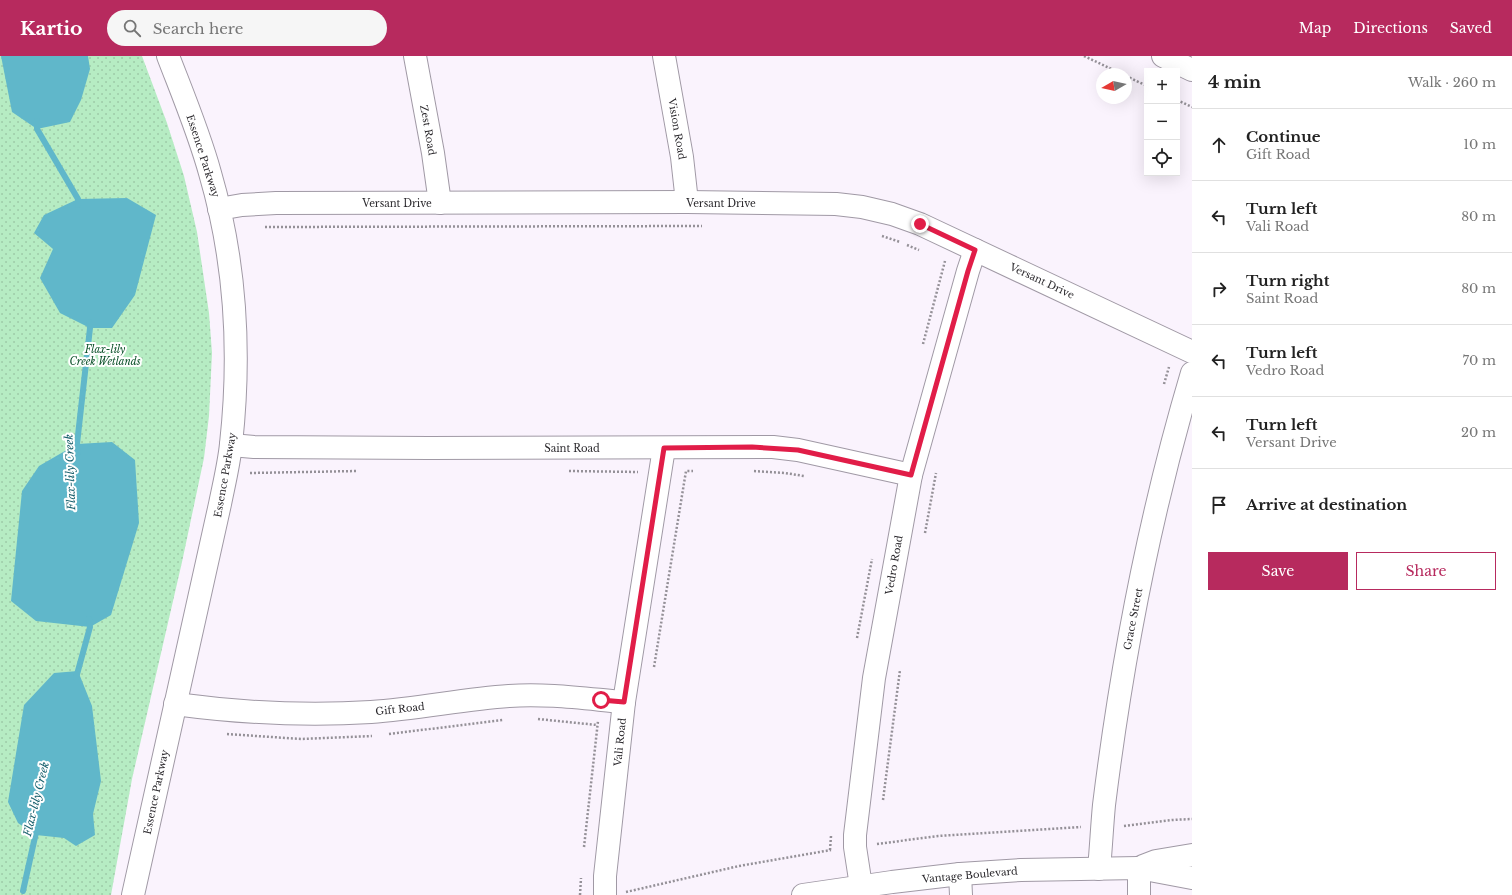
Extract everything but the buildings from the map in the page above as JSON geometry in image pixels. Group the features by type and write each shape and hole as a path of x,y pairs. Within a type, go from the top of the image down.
{"street":[{"name":"Essence Parkway","path":"133,895 220,504 231,445 236,389 234,294 219,209 210,173 168,56"},
{"name":"Zest Road","path":"415,56 433,153 440,204"},
{"name":"Vision Road","path":"664,56 682,157 687,202"},
{"path":"1163,56 1192,70"},
{"name":"Versant Drive","path":"219,209 242,205 276,204 687,202 836,204 862,207 892,214 920,224 1192,352"},
{"name":"Vedro Road","path":"861,886 855,847 857,815 874,678 911,475 975,250"},
{"name":"Grace Street","path":"1099,869 1104,807 1127,649 1140,581 1158,502 1191,375"},
{"name":"Saint Road","path":"231,445 254,447 413,448 752,447 798,450 911,475"},
{"name":"Vali Road","path":"613,894 605,876 624,702 664,448"},
{"name":"Gift Road","path":"175,704 229,711 327,714 419,708 511,696 543,696 624,702"},
{"name":"Vantage Boulevard","path":"1139,868 1156,861 1192,855"},
{"path":"1139,868 1139,895"},
{"name":"Vantage Boulevard","path":"803,895 861,886 961,885 1021,870 1139,868 1192,878"}],"path":[{"path":"1084,56 1109,68"},
{"path":"1132,79 1144,85"},
{"path":"1180,101 1192,107"},
{"path":"263,228 710,226"},
{"path":"881,236 920,250"},
{"path":"939,258 968,271"},
{"path":"1168,367 1191,375"},
{"path":"924,539 937,469"},
{"path":"749,470 807,476"},
{"path":"654,668 686,471 694,471"},
{"path":"883,804 900,670"},
{"path":"1125,826 1126,818"},
{"path":"613,894 791,856 938,836 1125,826 1192,819"},
{"path":"878,844 879,836"},
{"path":"627,892 628,884"}],"green space":[{"name":"Flax-lily Creek Wetlands","path":"0,56 142,56 167,123 184,176 197,232 209,313 212,353 209,416 204,458 182,562 132,779 111,895 0,895"}],"water":[{"path":"1,56 88,56 90,69 81,100 70,122 37,129 12,112"},
{"path":"127,198 156,215 135,295 112,328 90,328 60,313 40,278 53,249 34,233 44,215 78,199"},
{"path":"112,442 135,460 139,523 111,615 90,627 36,621 11,601 22,491 39,466 77,444"},
{"path":"78,671 92,706 101,781 93,814 95,835 76,846 64,838 36,835 18,823 8,802 24,705 54,673"}],"waterway":[{"name":"Flax-lily Creek","path":"37,121 37,129 78,199 78,205"},
{"name":"Flax-lily Creek","path":"78,452 77,444 90,328 89,322"},
{"name":"Flax-lily Creek","path":"76,678 90,627 89,619"},
{"name":"Flax-lily Creek","path":"23,891 37,828"}],"route":[{"path":"601,700 624,702 664,448 773,447 798,450 911,475 975,250 920,224"}]}
